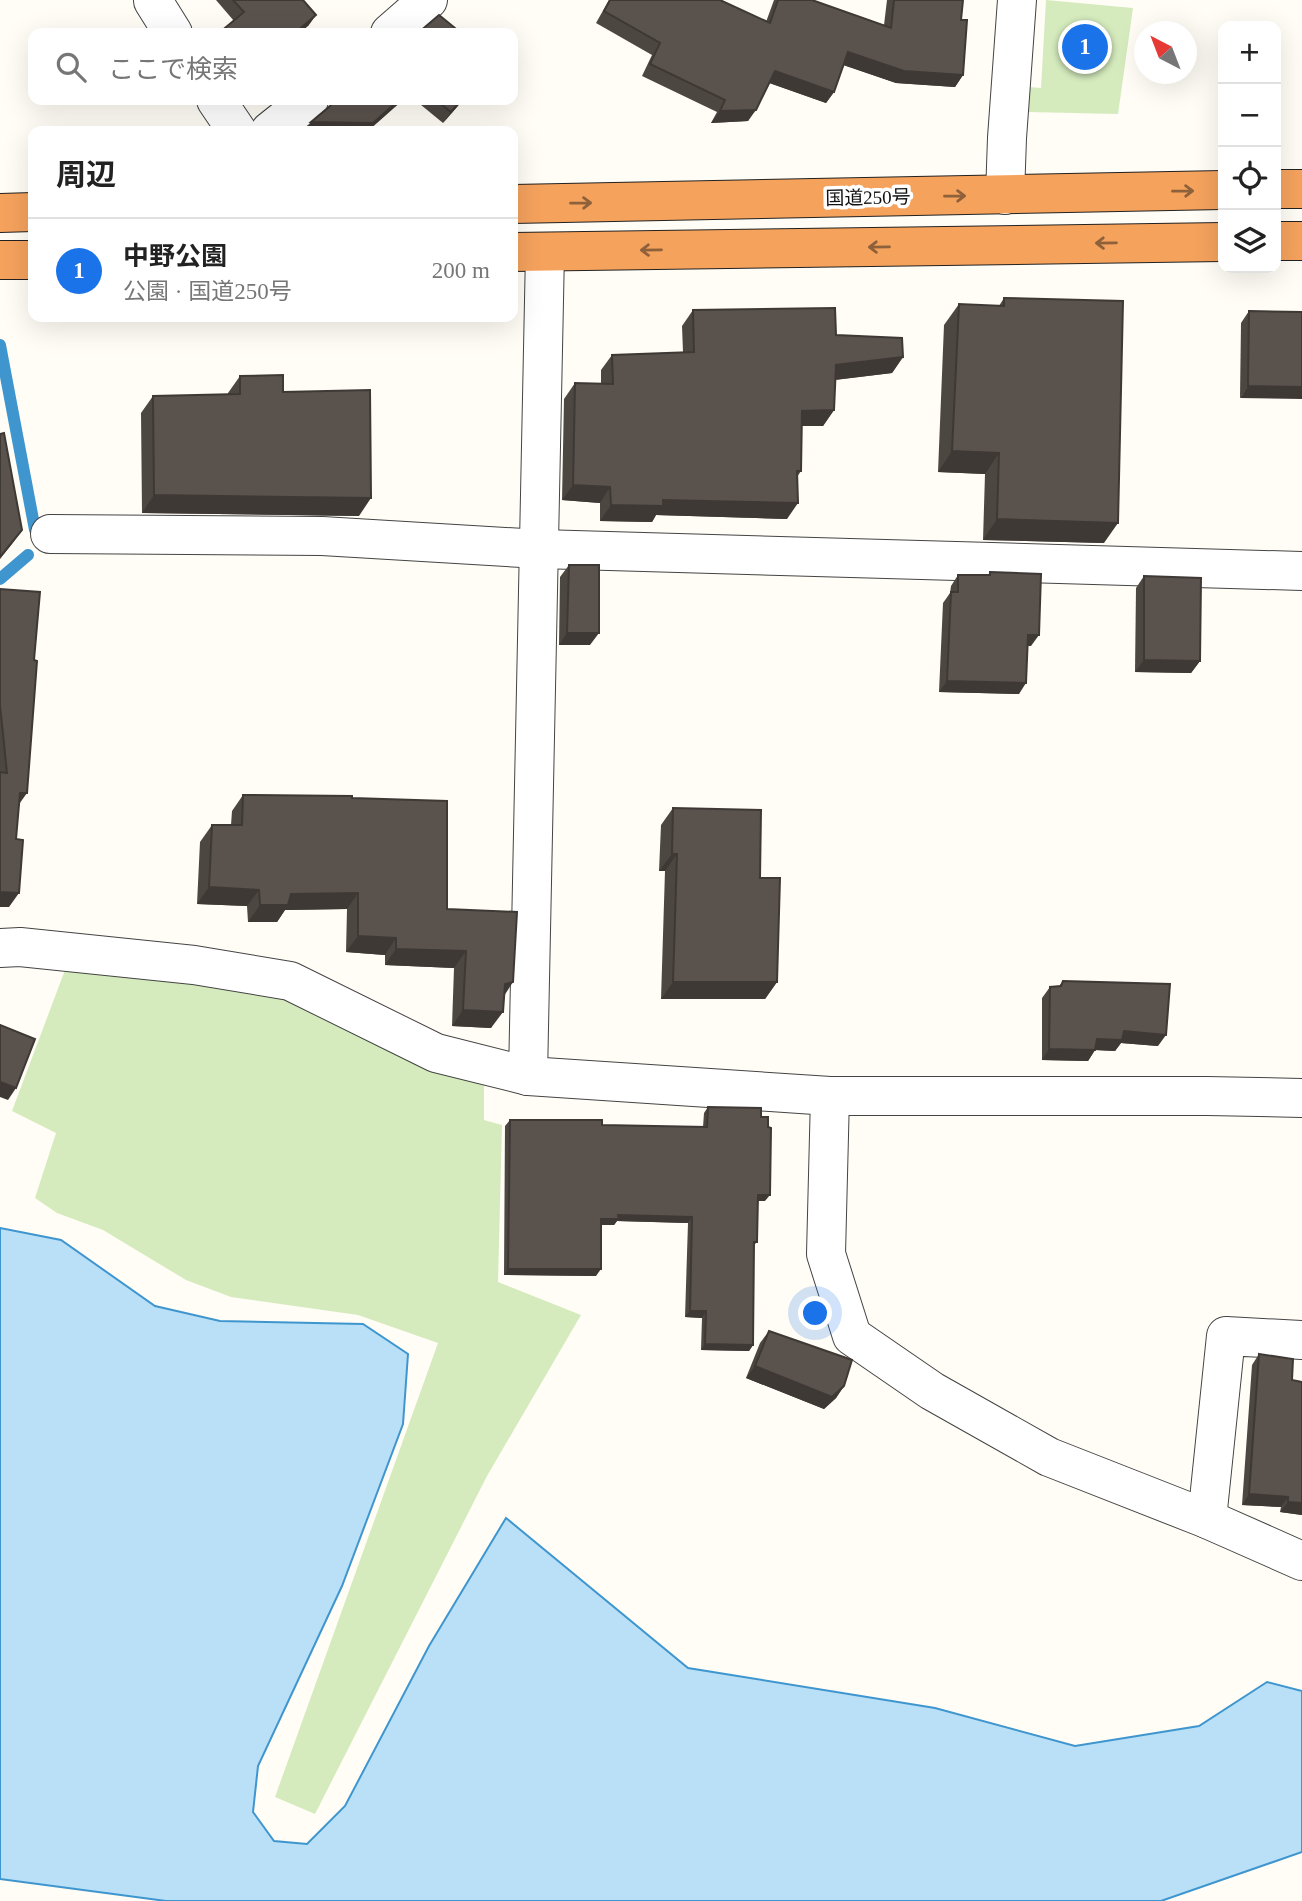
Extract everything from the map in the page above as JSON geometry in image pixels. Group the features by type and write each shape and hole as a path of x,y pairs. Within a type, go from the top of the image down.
{"highway":[{"path":"1281,189 1302,189"},
{"name":"国道250号","path":"518,204 1218,190"},
{"path":"0,213 28,212"},
{"path":"1281,241 1302,240"},
{"path":"529,252 1218,242"},
{"path":"0,260 28,260"}],"street":[{"path":"154,0 170,28"},
{"path":"396,28 428,0"},
{"path":"1005,195 1017,0"},
{"path":"219,105 234,126"},
{"path":"276,126 303,105"},
{"path":"528,1076 540,550 529,252"},
{"path":"51,534 322,536 540,550 1302,571"},
{"path":"0,948 20,947 194,965 290,981 436,1054 528,1076 830,1096 1302,1098"},
{"path":"830,1096 826,1254 852,1336 932,1391 1049,1457 1208,1519 1302,1561"},
{"path":"1208,1519 1226,1336 1302,1340"}],"green space":[{"path":"1046,0 1133,8 1118,114 1028,112 1029,87 1041,88"},
{"path":"65,970 281,991 484,1082 484,1120 502,1125 498,1282 581,1315 487,1476 315,1814 275,1797 438,1343 358,1315 231,1297 186,1280 103,1230 57,1213 35,1198 56,1133 12,1111"}],"water":[{"path":"0,1228 61,1240 155,1306 220,1321 363,1324 408,1354 403,1424 342,1586 258,1766 253,1812 274,1841 307,1844 345,1806 429,1646 506,1518 688,1668 935,1708 1075,1746 1199,1726 1267,1682 1302,1691 1302,1852 1161,1901 166,1901 0,1879"}],"building":[{"path":"233,0 303,0 316,15 301,28 225,28 244,12"},
{"path":"610,0 720,0 770,23 778,0 812,0 891,28 894,0 963,0 961,20 967,20 963,75 904,71 848,52 834,92 775,71 756,110 720,111 725,100 650,64 660,43 604,11"},
{"path":"439,15 455,28 424,28"},
{"path":"393,105 373,123 311,122 330,106"},
{"path":"442,105 457,105 451,112"},
{"path":"1004,298 1123,301 1118,523 997,519 999,453 952,451 959,304 1004,306"},
{"path":"835,308 836,335 902,338 903,357 836,365 834,410 802,411 801,471 797,471 798,503 663,500 663,506 611,505 610,487 573,485 575,383 613,384 612,355 694,352 693,310"},
{"path":"1249,311 1302,312 1302,387 1248,386"},
{"path":"283,375 283,392 370,390 371,498 154,495 153,396 240,394 240,376"},
{"path":"4,433 22,530 0,557 0,434"},
{"path":"569,565 599,565 599,633 567,633"},
{"path":"990,572 1041,574 1039,635 1028,635 1026,683 947,681 951,592 958,592 958,575 990,575"},
{"path":"1144,576 1201,578 1200,661 1144,660"},
{"path":"0,589 40,592 27,793 20,793 16,839 23,840 19,893 0,892 0,772 7,773 0,705"},
{"path":"243,795 352,796 447,801 447,909 517,912 513,982 505,984 503,1012 463,1010 466,951 396,949 396,938 358,936 358,893 291,894 288,905 260,905 259,890 209,887 212,825 242,825"},
{"path":"673,808 761,810 760,878 780,878 777,982 673,982 677,854 672,854"},
{"path":"1063,981 1170,984 1166,1035 1124,1031 1122,1040 1097,1039 1095,1050 1049,1049 1050,987 1061,986"},
{"path":"0,1025 35,1039 16,1088 0,1082"},
{"path":"708,1107 761,1108 761,1117 768,1117 768,1127 771,1128 770,1195 758,1195 757,1242 754,1242 753,1345 705,1344 706,1311 690,1311 692,1217 618,1215 619,1219 601,1219 601,1269 508,1269 510,1120 602,1120 602,1125 707,1127"},
{"path":"769,1331 852,1360 844,1386 832,1397 755,1366"},
{"path":"1259,1354 1293,1359 1292,1380 1302,1382 1302,1503 1288,1502 1288,1497 1249,1494"}],"waterway":[{"path":"0,345 35,530"},
{"path":"0,579 28,555"}],"place":[{"name":"中野公園","path":"1085,47"}]}
